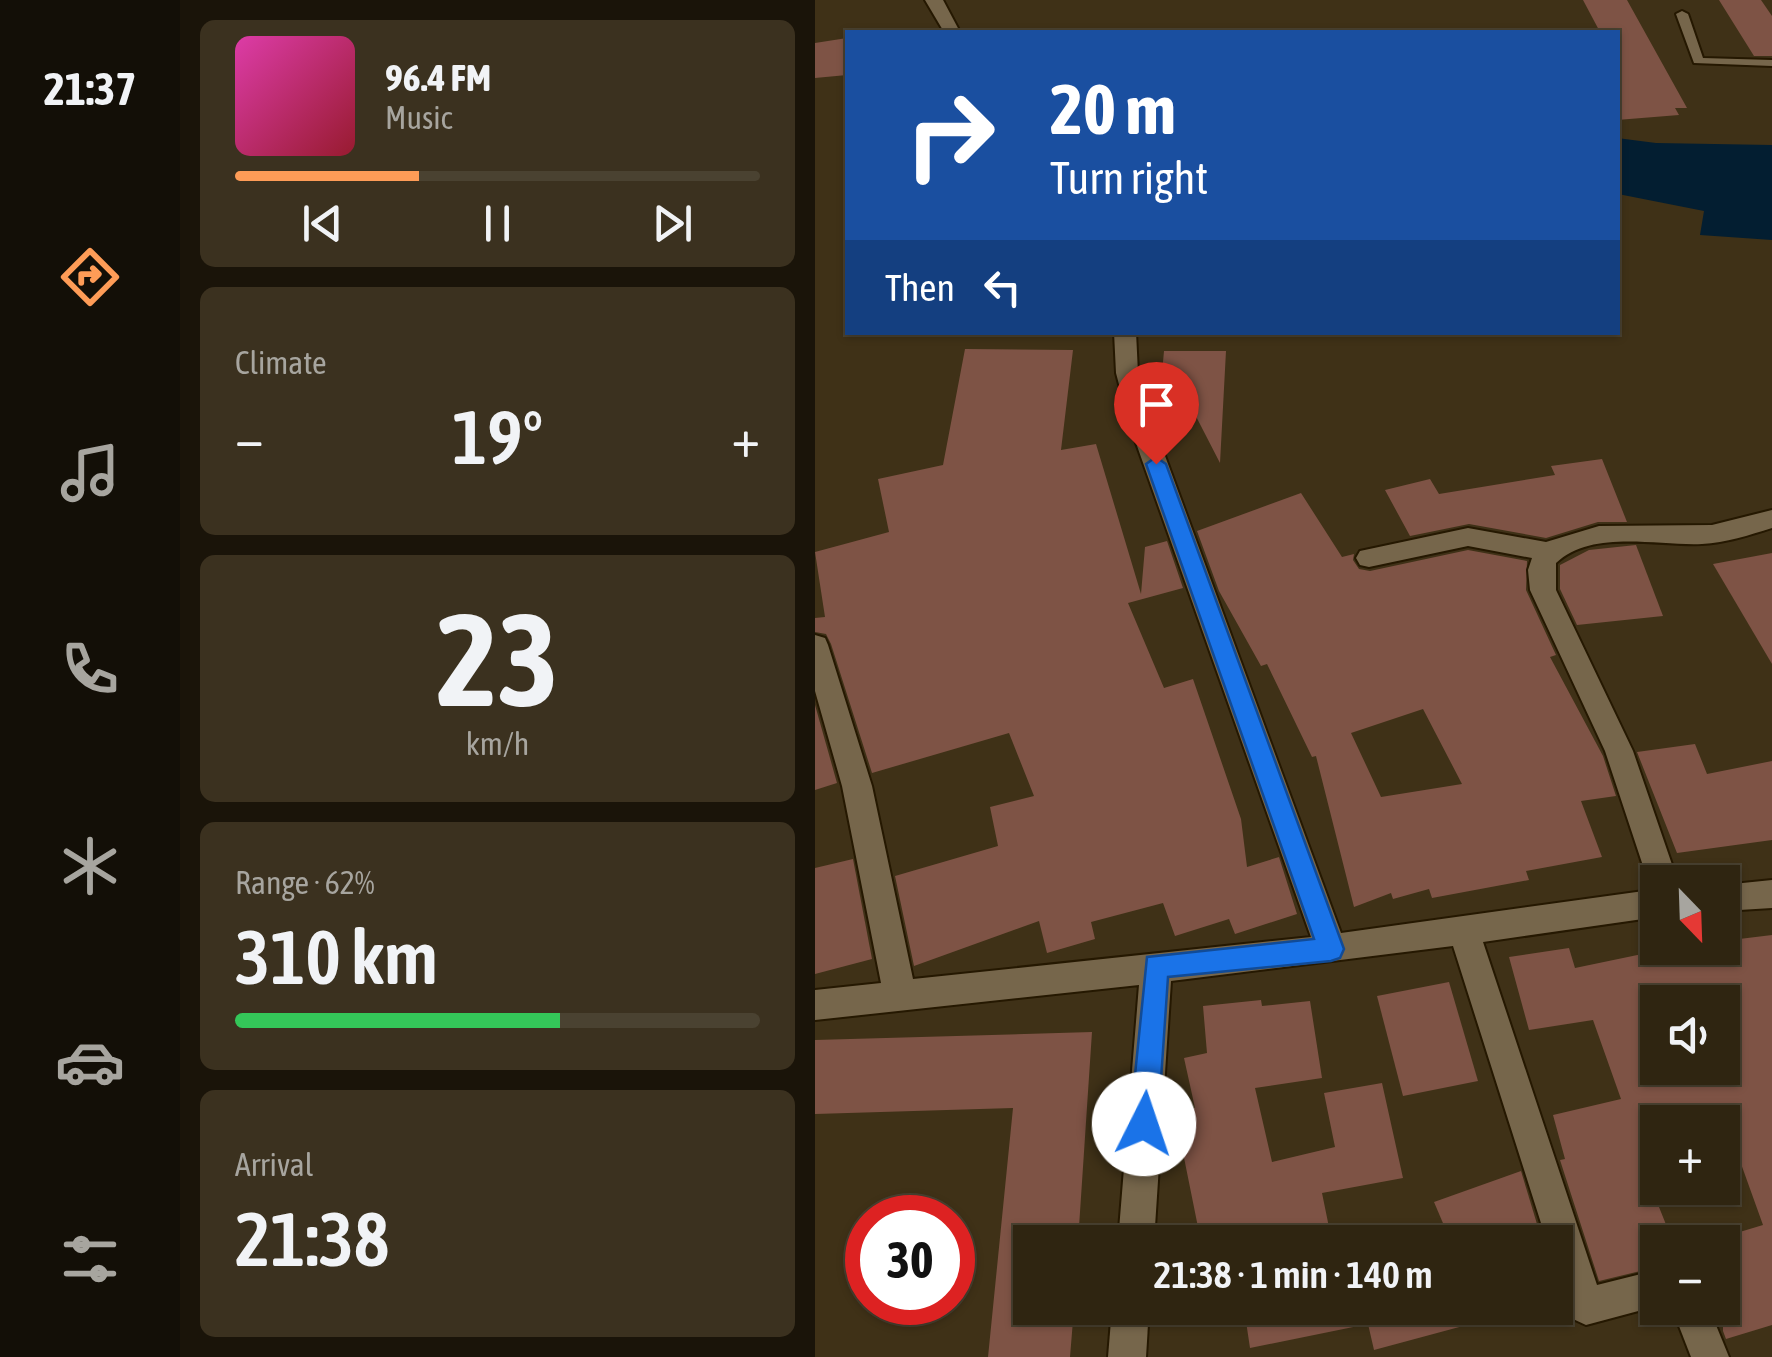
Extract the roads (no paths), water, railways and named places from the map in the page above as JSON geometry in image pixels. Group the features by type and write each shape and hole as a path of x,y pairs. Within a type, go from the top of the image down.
{"street":[{"path":"934,0 952,30"},
{"path":"1125,335 1127,373 1143,426 1331,949"},
{"path":"1369,558 1469,538 1549,552 1589,537 1707,535 1772,518"},
{"path":"1549,552 1540,568 1543,590 1619,752 1657,865"},
{"path":"815,644 857,786 899,995"},
{"path":"1740,897 1772,894"},
{"path":"815,1005 1331,949 1640,906"},
{"path":"1464,931 1586,1306 1640,1292"},
{"path":"1136,1225 1156,966"},
{"path":"1127,1357 1130,1325"},
{"path":"1698,1325 1710,1357"}],"lane":[{"path":"1682,14 1698,61 1772,63"}],"water":[{"path":"1620,138 1656,143 1772,145 1772,240 1700,235 1704,211 1620,194"}]}
